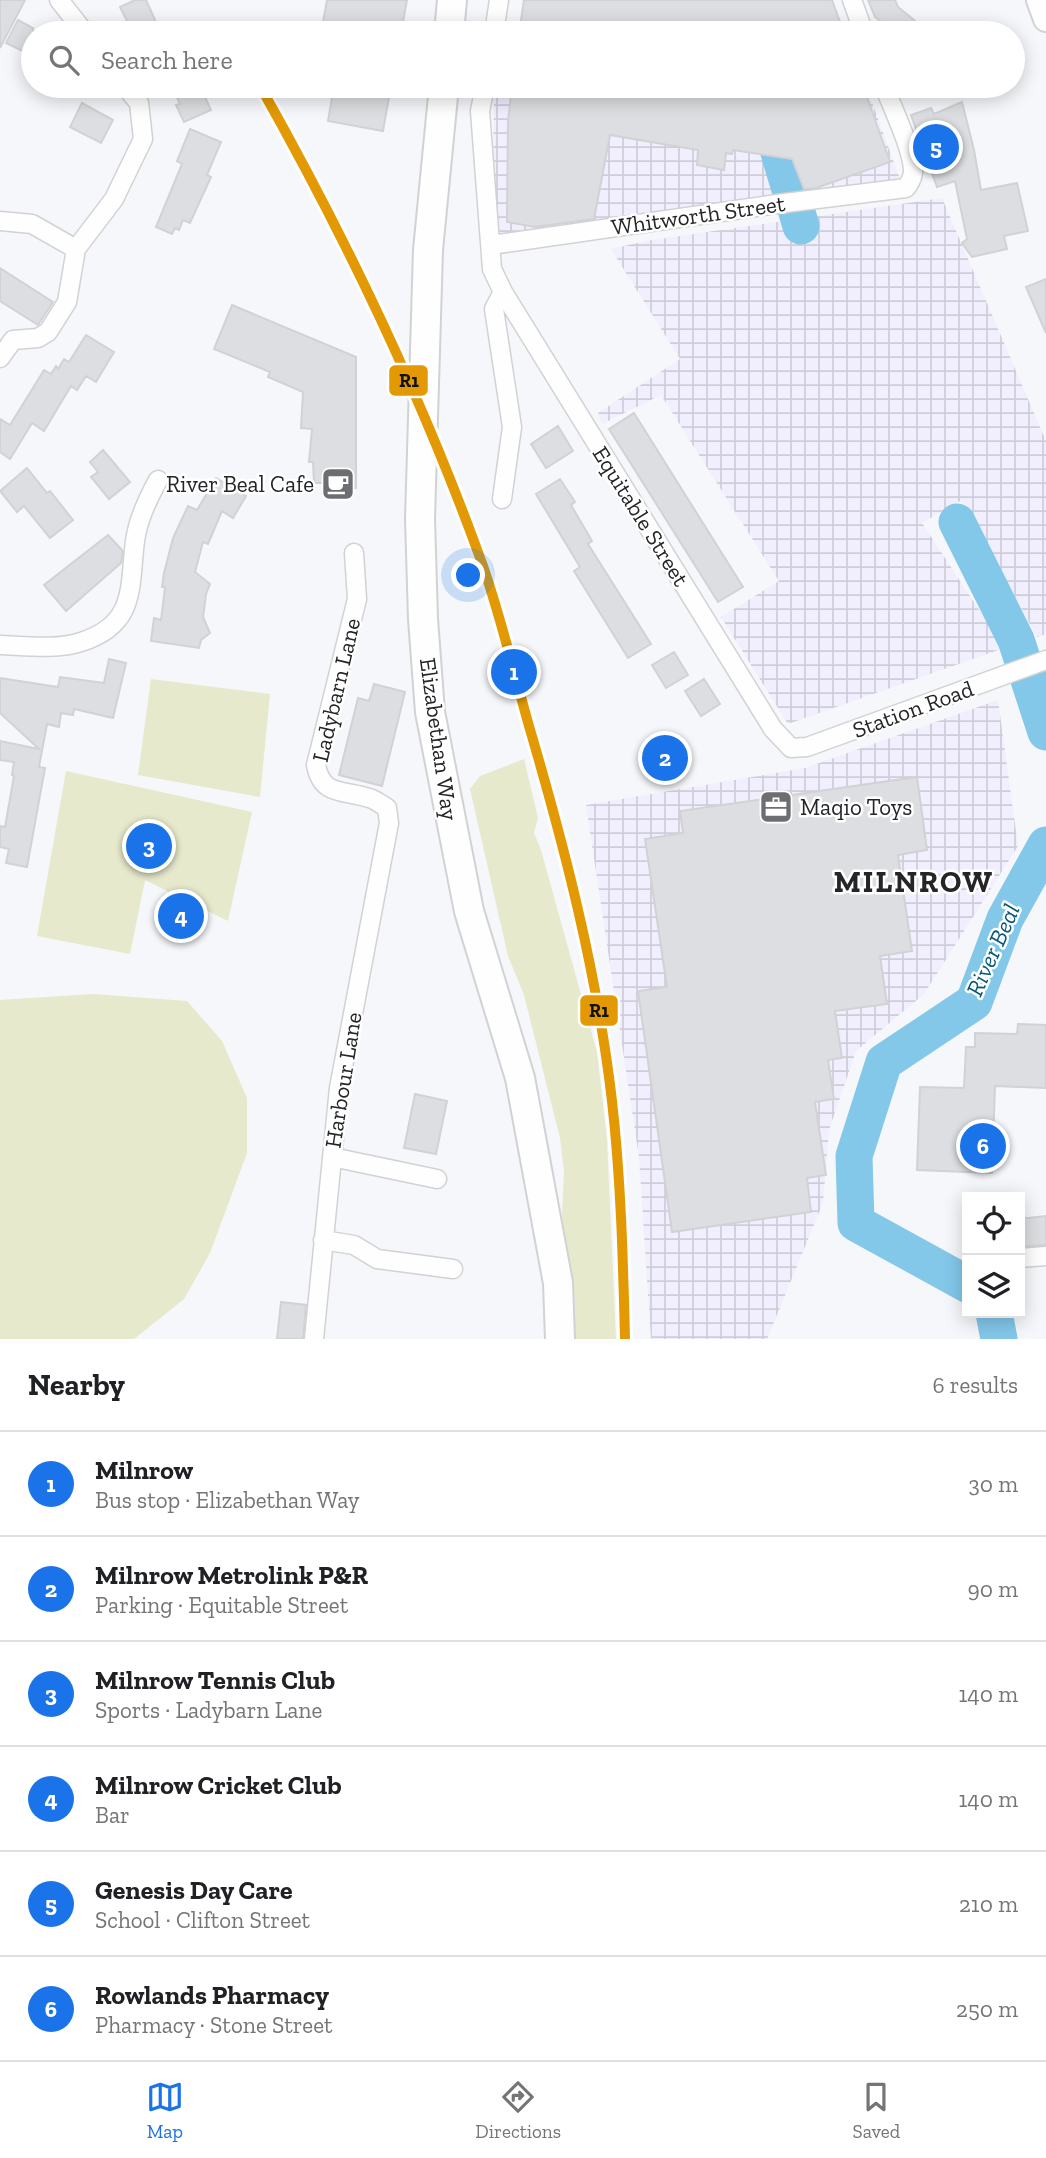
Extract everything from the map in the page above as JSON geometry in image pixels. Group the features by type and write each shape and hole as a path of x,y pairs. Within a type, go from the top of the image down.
{"main road":[{"path":"450,21 452,0"},
{"name":"Elizabethan Way","path":"443,98 429,250 420,519 423,619 430,712 469,911 520,1078 558,1283 560,1339"}],"street":[{"path":"59,0 76,21"},
{"path":"496,21 499,0"},
{"path":"852,0 860,21"},
{"path":"1039,0 1046,19"},
{"path":"0,358 13,340 38,338 48,332 67,302 76,249 114,199 144,139 139,103 135,98"},
{"name":"Equitable Street","path":"483,98 480,111 492,269 503,292 780,739"},
{"name":"Whitworth Street","path":"491,245 906,188 912,180 914,169 889,98"},
{"path":"0,221 32,225 76,249"},
{"path":"502,499 512,427 494,309 503,292"},
{"path":"0,645 57,646 80,643 109,628 119,617 130,595 135,539 145,506 158,480"},
{"name":"Ladybarn Lane","path":"354,553 357,599 316,765 318,778 326,788 373,800 387,808 389,822"},
{"name":"Station Road","path":"780,739 791,748 807,747 1046,660"},
{"name":"Harbour Lane","path":"314,1339 339,1088 389,822"},
{"path":"332,1157 437,1179"},
{"path":"323,1240 354,1245 377,1259 453,1269"},
{"path":"1025,1258 1046,1256"}],"shaded area":[{"path":"494,98 870,98 900,179 499,239 493,209"},
{"path":"942,198 1046,441 1046,634 1037,637 962,500 922,523 1004,648 788,724 721,617 779,581 661,395 602,424 598,413 680,359 611,249 646,241"},
{"path":"998,700 1018,846 924,994 856,1051 829,1130 823,1203 767,1339 651,1339 639,1157 586,805 805,768"}],"green space":[{"path":"151,679 270,694 260,797 138,775"},
{"path":"524,759 538,818 534,833 597,1052 607,1139 616,1339 576,1339 562,1215 564,1172 560,1138 524,995 508,956 470,789 480,776"},
{"path":"66,771 252,812 228,921 145,880 130,954 37,936"},
{"path":"93,994 187,1001 222,1041 247,1098 247,1153 210,1253 184,1299 134,1339 0,1339 0,1000"}],"building":[{"path":"0,0 25,0 0,48"},
{"path":"135,0 146,0 156,21 127,21 120,7"},
{"path":"327,0 407,0 403,21 323,21"},
{"path":"524,0 832,0 840,21 521,21"},
{"path":"868,0 895,0 898,7 915,21 880,21 875,17"},
{"path":"18,20 21,22 21,50 6,43"},
{"path":"177,98 206,98 211,110 184,122 176,105 180,104"},
{"path":"332,98 389,98 383,131 328,121"},
{"path":"511,98 867,98 890,162 816,188 804,189 792,159 733,150 732,154 726,153 724,170 697,165 698,150 610,135 594,219 535,227 507,222"},
{"path":"962,102 981,190 1017,183 1028,231 1004,236 1007,249 972,257 962,243 967,239 955,181 937,187 911,115 931,108 934,114"},
{"path":"82,103 113,120 101,143 70,127"},
{"path":"190,129 221,142 207,175 211,177 190,223 183,220 179,230 175,228 172,234 156,227 182,164 177,161"},
{"path":"0,268 53,302 38,325 0,301"},
{"path":"1046,279 1046,333 1026,287"},
{"path":"232,305 356,357 356,488 330,488 330,483 314,483 313,462 309,462 312,429 301,428 303,392 268,377 270,372 214,349"},
{"path":"86,335 114,352 96,382 86,376 77,390 71,386 44,431 32,423 10,459 0,452 0,419 10,425 44,370 51,374 64,359 69,362"},
{"path":"634,413 743,587 718,602 609,429"},
{"path":"558,426 573,451 546,468 531,444"},
{"path":"103,450 130,482 109,499 91,477 98,472 90,462"},
{"path":"27,468 73,520 50,538 24,506 17,512 0,491"},
{"path":"216,478 246,496 233,518 222,511 208,544 203,542 195,572 210,584 203,617 210,633 201,640 199,648 151,641 154,618 161,620 164,573 173,538 188,506 197,510"},
{"path":"560,479 575,502 571,505 592,541 588,544 651,644 628,658 574,571 580,567 536,494"},
{"path":"108,535 123,551 121,563 66,611 44,585"},
{"path":"674,652 688,675 666,688 652,665"},
{"path":"109,659 126,663 113,718 74,709 73,715 61,713 59,727 47,724 39,767 45,768 27,867 6,863 9,849 0,847 0,826 5,827 14,762 0,760 0,741 39,749 0,713 0,678 58,687 60,677 104,683"},
{"path":"704,679 720,704 701,716 685,691"},
{"path":"374,684 405,692 382,786 339,775 358,698 369,701"},
{"path":"917,777 927,850 898,855 912,951 880,956 887,1004 835,1011 842,1058 828,1060 834,1099 815,1102 826,1175 807,1178 811,1212 672,1232 638,991 667,987 645,839 683,833 680,811"},
{"path":"1018,1024 1046,1025 1046,1088 995,1086 992,1173 917,1170 920,1087 964,1088 966,1047 975,1047 975,1033 1017,1034"},
{"path":"415,1094 447,1101 436,1154 404,1148"},
{"path":"1046,1216 1046,1245 1025,1247 1025,1218"},
{"path":"281,1302 306,1305 303,1339 277,1339"}],"waterway":[{"name":"River Beal","path":"761,98 801,226"},
{"name":"River Beal","path":"957,522 1016,640 1046,732"},
{"name":"River Beal","path":"962,1281 856,1223 854,1156 884,1062 974,1002 1005,919 1046,845"},
{"name":"River Beal","path":"995,1318 999,1339"}],"transit line":[{"name":"R1","path":"267,98 323,202 409,381 460,504 502,626 567,865 598,1005 618,1160 625,1339"}],"place":[{"name":"Genesis Day Care","path":"936,147"},
{"name":"River Beal Cafe","path":"338,484"},
{"name":"Milnrow","path":"514,672"},
{"name":"Milnrow Metrolink P&R","path":"665,758"},
{"name":"Maqio Toys","path":"776,807"},
{"name":"Milnrow Tennis Club","path":"149,846"},
{"name":"Milnrow Cricket Club","path":"181,916"},
{"name":"Rowlands Pharmacy","path":"983,1146"}],"district":[{"name":"MILNROW","path":"914,882"}]}
